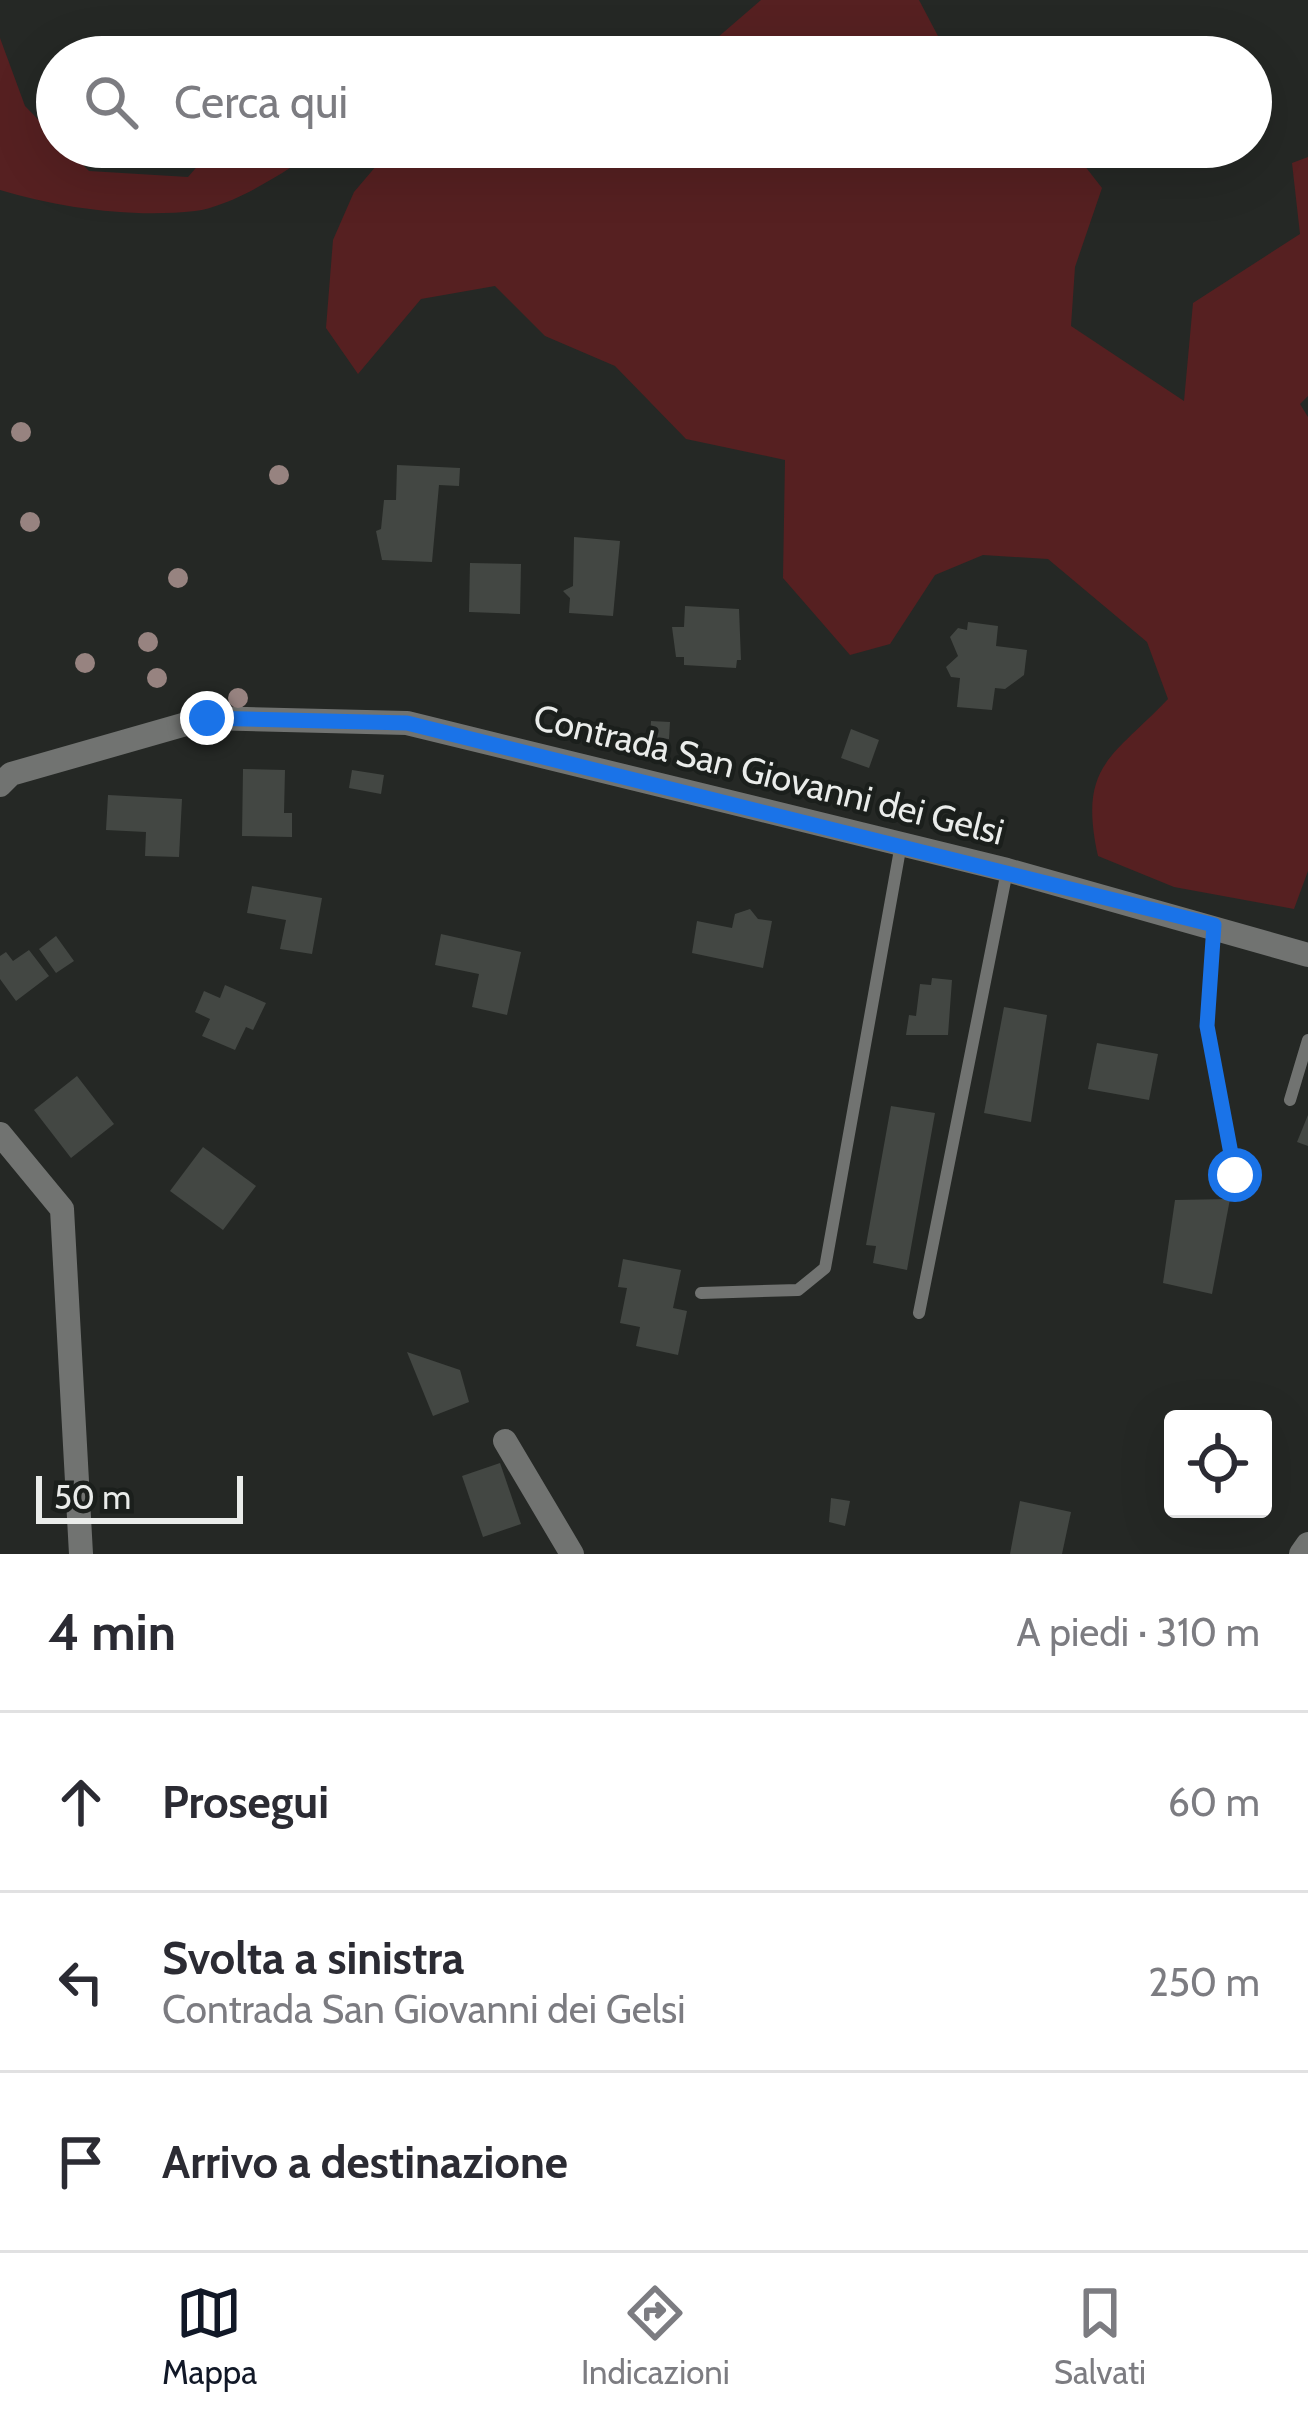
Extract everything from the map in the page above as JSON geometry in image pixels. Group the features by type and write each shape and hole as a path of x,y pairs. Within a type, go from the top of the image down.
{"street":[{"name":"Contrada San Giovanni dei Gelsi","path":"0,785 11,774 207,718 407,723 1007,870 1308,955"},
{"path":"0,1134 62,1209 81,1554"},
{"path":"505,1441 572,1554"},
{"path":"1301,1554 1308,1544"}],"lane":[{"path":"701,1292 798,1290 825,1268 902,843"},
{"path":"919,1313 1007,870"},
{"path":"1214,925 1207,1026 1235,1175"},
{"path":"1290,1100 1308,1040"}],"shaded area":[{"path":"761,0 919,0 938,36 719,36"},
{"path":"0,38 25,106 36,117 36,168 188,177 196,168 289,168 243,195 195,211 96,210 0,190"},
{"path":"1308,157 1308,396 1300,404 1308,417 1308,871 1294,909 1174,887 1098,856 1093,801 1104,766 1168,699 1147,642 1048,559 983,555 935,575 890,644 850,655 783,578 785,460 686,439 615,366 545,336 495,286 421,299 358,374 326,328 333,240 354,192 374,168 1086,168 1102,188 1075,267 1071,326 1184,401 1193,303 1300,234 1292,163"}],"building":[{"path":"397,465 460,468 459,486 439,485 432,562 382,560 376,531 381,529 384,500 396,500"},
{"path":"574,537 620,541 613,616 569,613 570,598 563,591 573,586"},
{"path":"470,563 521,564 520,614 469,612"},
{"path":"685,606 739,609 741,660 736,668 684,665 684,657 676,657 672,627 684,627"},
{"path":"968,622 998,626 996,646 1027,650 1024,675 1005,689 995,688 992,710 957,707 960,678 951,677 946,667 958,656 950,637 958,628 967,630"},
{"path":"651,721 670,722 669,739 650,738"},
{"path":"851,729 879,740 869,768 841,758"},
{"path":"243,769 285,770 284,813 292,813 292,837 242,836"},
{"path":"352,770 384,775 381,794 349,788"},
{"path":"108,795 182,799 179,857 145,856 146,832 106,830"},
{"path":"252,886 322,898 312,954 280,949 286,920 247,913"},
{"path":"750,909 758,919 772,921 763,968 692,953 697,921 732,928 735,914"},
{"path":"441,934 521,952 507,1015 472,1007 479,974 435,965"},
{"path":"56,936 74,961 56,973 39,949"},
{"path":"29,950 49,976 16,1001 0,979 0,956 6,952 13,961"},
{"path":"932,978 952,980 948,1035 906,1035 909,1015 916,1016 920,984 931,985"},
{"path":"225,985 266,1003 253,1030 246,1027 235,1050 202,1036 210,1019 195,1012 204,991 220,998"},
{"path":"1004,1007 1047,1015 1031,1122 984,1113"},
{"path":"1097,1043 1158,1054 1149,1100 1088,1089"},
{"path":"77,1076 114,1124 71,1158 34,1110"},
{"path":"891,1106 935,1113 907,1270 873,1263 876,1246 866,1245"},
{"path":"1308,1115 1308,1146 1297,1142"},
{"path":"203,1147 256,1186 223,1230 170,1191"},
{"path":"1230,1199 1212,1294 1163,1283 1175,1200"},
{"path":"623,1259 681,1270 673,1308 687,1311 678,1355 636,1346 640,1327 620,1323 627,1288 618,1287"},
{"path":"407,1352 460,1370 469,1402 433,1416"},
{"path":"500,1463 521,1524 483,1537 462,1476"},
{"path":"831,1498 850,1501 845,1526 829,1522"},
{"path":"1020,1501 1071,1512 1062,1554 1010,1554"}],"route":[{"path":"207,718 407,723 1214,925 1207,1026 1235,1175"}]}
